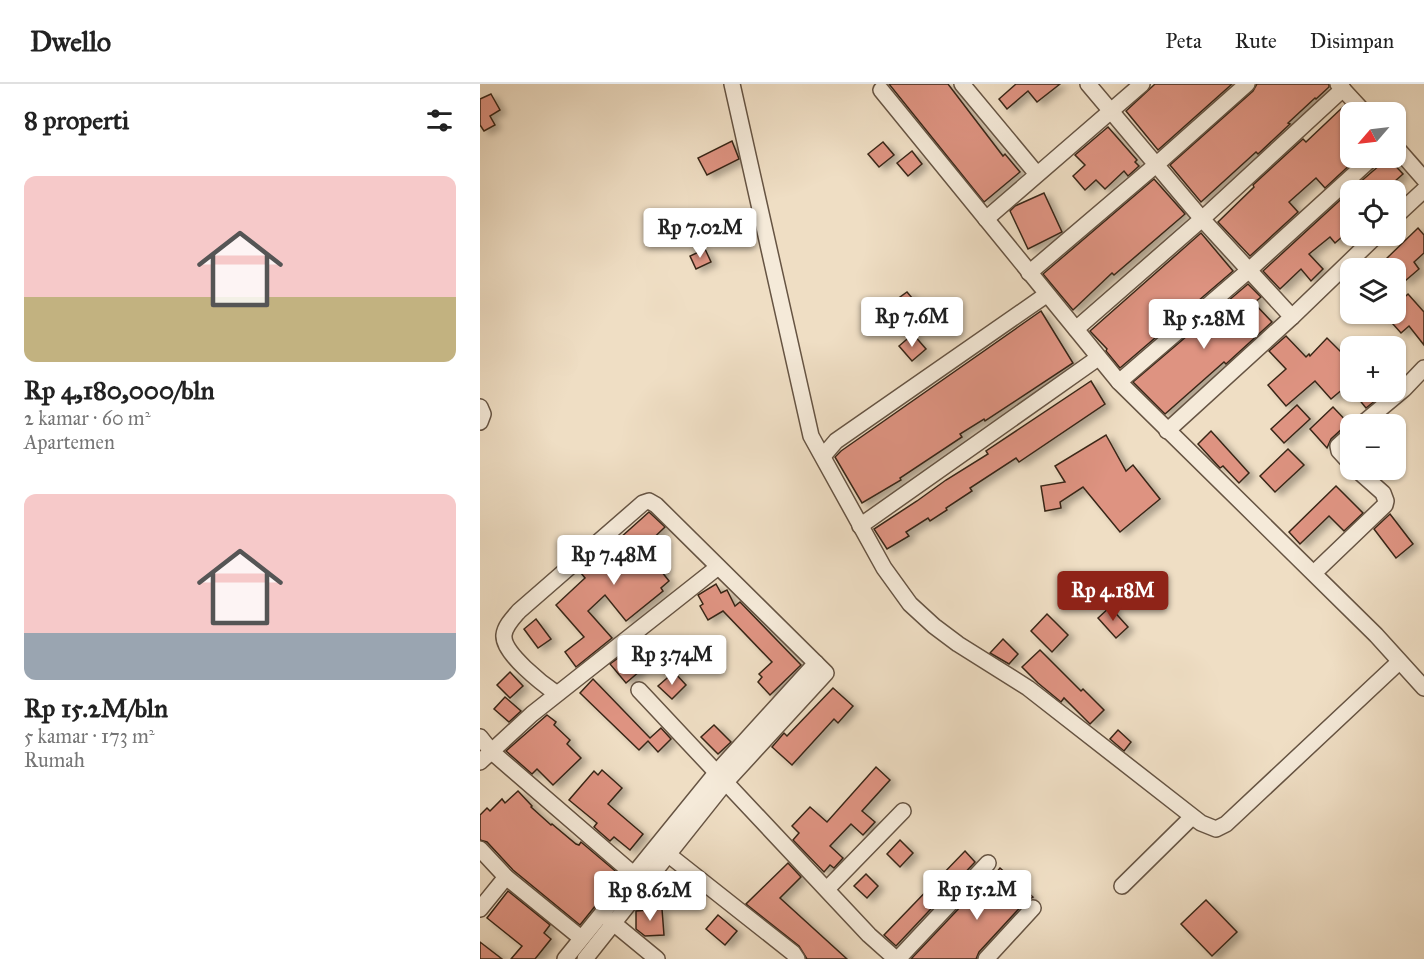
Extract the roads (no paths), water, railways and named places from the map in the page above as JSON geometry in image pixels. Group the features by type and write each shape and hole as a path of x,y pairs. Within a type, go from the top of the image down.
{"street":[{"path":"732,84 812,436 884,568 910,604 934,626 958,644 1028,688 1201,824 1216,829 1226,824 1399,662"},
{"path":"962,84 1036,173"},
{"path":"1088,84 1202,219 1292,317"},
{"path":"986,219 1036,173 1142,84"},
{"path":"1029,273 1247,84"},
{"path":"1076,329 1202,219 1340,87 1354,102"},
{"path":"881,90 1119,382 1376,635 1424,688"},
{"path":"1406,159 1424,179"},
{"path":"1119,382 1248,271 1361,168"},
{"path":"1406,207 1424,190"},
{"path":"1167,431 1292,317 1365,246"},
{"path":"824,455 836,441 1046,295"},
{"path":"860,526 1098,358"},
{"path":"1374,414 1404,389 1424,368"},
{"path":"480,407 483,414 480,422"},
{"path":"1314,573 1385,505 1383,493 1368,480"},
{"path":"557,694 536,678 506,645 504,635 508,624 519,611 643,503 649,501 656,505 816,663 607,918 585,959"},
{"path":"486,757 532,714 718,567"},
{"path":"639,690 869,935 897,959 987,863"},
{"path":"480,737 486,757 639,879"},
{"path":"827,889 903,812"},
{"path":"1122,886 1192,816"},
{"path":"480,849 506,877 581,938"},
{"path":"663,850 793,953 797,959"},
{"path":"480,909 506,877"},
{"path":"987,959 1033,908"},
{"path":"565,959 581,938 607,918"},
{"path":"607,918 657,959"}]}
